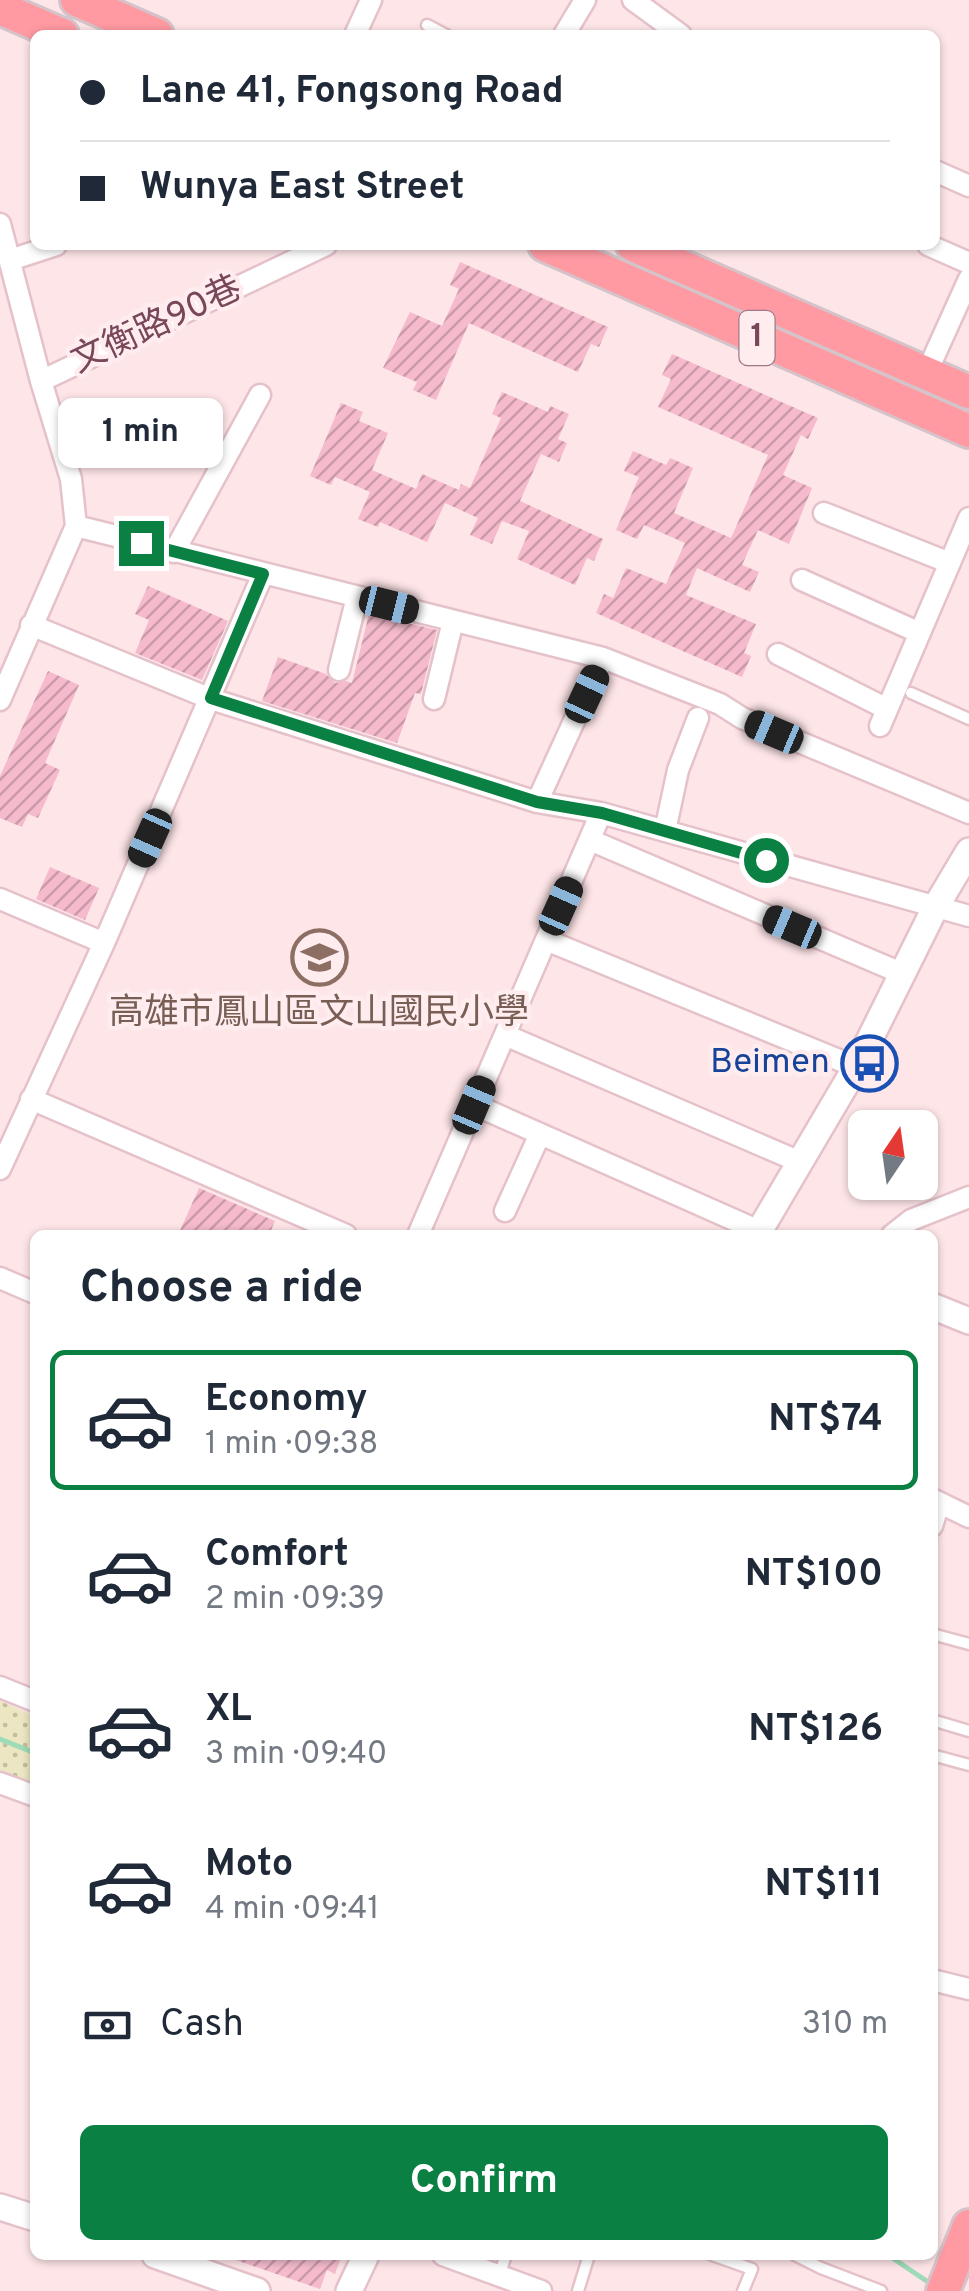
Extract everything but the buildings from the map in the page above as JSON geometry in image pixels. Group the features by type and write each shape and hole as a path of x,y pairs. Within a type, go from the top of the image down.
{"main road":[{"path":"77,0 146,30"},
{"path":"0,8 51,30"},
{"name":"1","path":"557,250 969,431"},
{"name":"1","path":"658,250 684,255 969,392"},
{"path":"952,2283 969,2226"}],"street":[{"path":"357,30 371,0"},
{"path":"567,30 585,0"},
{"path":"633,0 673,30"},
{"path":"940,173 969,186"},
{"path":"0,224 71,479 76,526 0,700"},
{"path":"10,260 41,250"},
{"name":"文衡路90巷","path":"42,381 316,250"},
{"path":"939,250 969,263"},
{"path":"926,374 969,279"},
{"path":"174,552 260,394"},
{"path":"824,513 950,563"},
{"path":"778,654 883,718 969,518"},
{"path":"76,526 604,658 720,704 742,718 969,813"},
{"path":"0,1169 104,943 263,574"},
{"path":"802,580 920,633"},
{"path":"338,670 357,597"},
{"path":"434,700 453,621"},
{"path":"31,625 211,698 537,802 602,813 969,916"},
{"path":"537,802 604,658"},
{"path":"665,831 678,770 698,718"},
{"path":"420,1230 602,813"},
{"path":"590,840 901,973"},
{"path":"764,1230 856,1066 935,908 969,852"},
{"path":"0,900 104,943"},
{"path":"546,940 856,1066"},
{"path":"505,1035 800,1162"},
{"path":"32,1099 334,1230"},
{"path":"474,1105 753,1230"},
{"path":"505,1211 540,1134"},
{"path":"899,1230 912,1220 969,1197"},
{"path":"0,1278 30,1291"},
{"path":"938,1308 969,1321"},
{"path":"938,1502 969,1517"},
{"path":"0,1686 30,1698"},
{"path":"0,1782 30,1794"},
{"path":"938,1981 969,1989"},
{"path":"0,2207 30,2216"},
{"path":"169,2260 257,2291"},
{"path":"349,2291 364,2260"},
{"path":"456,2260 541,2291"}],"lane":[{"path":"427,25 436,30"},
{"path":"911,693 969,720"},
{"path":"938,1636 969,1644"},
{"path":"938,1722 969,1730"},
{"path":"938,1757 969,1765"},
{"path":"499,2276 504,2260"},
{"path":"578,2291 587,2260"},
{"path":"727,2260 752,2268 744,2291"},
{"path":"805,2260 881,2291"}],"shaded area":[{"path":"0,1701 30,1714 30,1782 0,1770"}],"waterway":[{"path":"0,1739 30,1751"},
{"path":"895,2260 934,2286"}],"place":[{"name":"高雄市鳳山區文山國民小學","path":"319,958"},
{"name":"Beimen","path":"869,1063"}],"route":[{"path":"141,543 263,574 211,698 537,802 602,813 766,860"}]}
